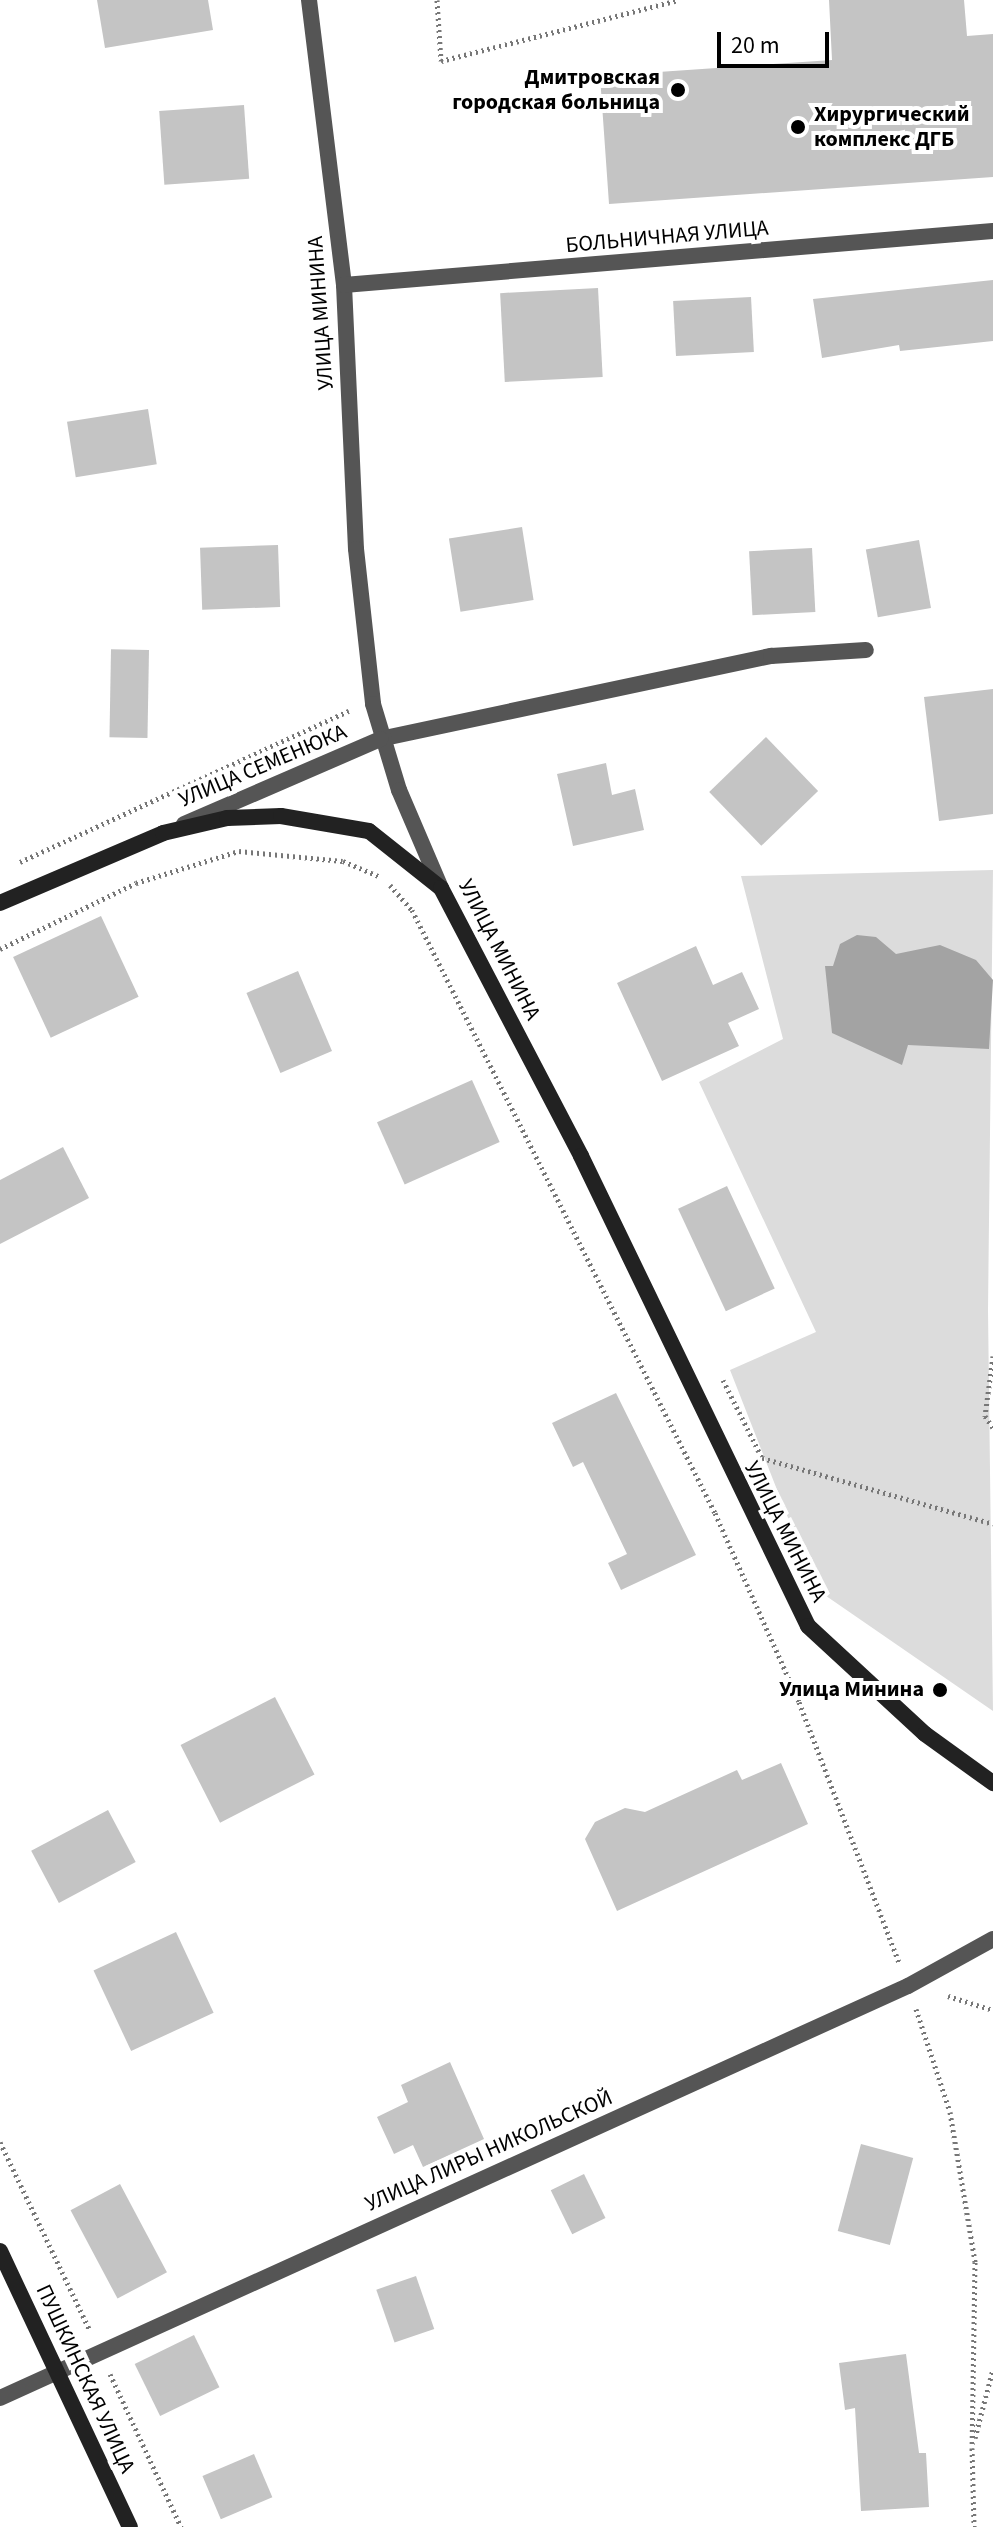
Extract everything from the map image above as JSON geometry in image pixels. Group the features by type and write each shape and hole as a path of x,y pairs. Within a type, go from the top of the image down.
{"main road":[{"name":"УЛИЦА СЕМЕНЮКА","path":"0,903 163,833 227,818 332,821 369,831 441,888"},
{"name":"УЛИЦА МИНИНА","path":"441,888 581,1156 808,1626 925,1734 993,1783"},
{"name":"ПУШКИНСКАЯ УЛИЦА","path":"0,2251 130,2527"}],"street":[{"name":"УЛИЦА МИНИНА","path":"309,0 344,285 356,549 373,704 380,739 441,888"},
{"name":"БОЛЬНИЧНАЯ УЛИЦА","path":"344,285 993,231"},
{"name":"УЛИЦА СЕМЕНЮКА","path":"163,833 380,739 771,656 866,650"},
{"name":"УЛИЦА ЛИРЫ НИКОЛЬСКОЙ","path":"0,2398 908,1986 993,1939"}],"path":[{"path":"437,0 441,61 678,0"},
{"path":"14,865 322,720 373,704"},
{"path":"0,949 136,883 239,851 343,861 382,877 412,910 715,1513 799,1702 908,1986 950,2112 975,2262 974,2527"},
{"path":"993,1356 985,1416 993,1428"},
{"path":"719,1372 762,1458 993,1524"},
{"path":"972,2448 993,2369"}],"shaded area":[{"path":"993,870 988,1310 993,1711 816,1589 730,1370 816,1332 699,1082 783,1039 741,876"},
{"path":"857,935 876,937 896,954 940,945 976,960 993,980 989,1049 908,1045 902,1065 832,1033 825,966 833,966 840,944"}],"building":[{"path":"97,0 208,0 213,30 105,48"},
{"name":"Хирургический комплекс ДГБ","path":"829,0 964,0 967,36 993,34 993,177 609,204 600,76 832,60"},
{"path":"244,105 249,179 164,185 159,111"},
{"path":"993,280 993,341 900,351 899,345 822,358 813,299"},
{"path":"598,288 603,377 505,382 500,293"},
{"path":"751,297 754,352 676,356 673,301"},
{"path":"148,409 157,464 76,477 67,422"},
{"path":"522,527 534,600 460,612 449,539"},
{"path":"919,540 931,608 878,617 866,549"},
{"path":"278,545 280,607 202,610 200,548"},
{"path":"812,548 815,612 752,615 749,551"},
{"path":"111,649 149,650 147,738 109,737"},
{"path":"993,689 993,814 939,821 924,697"},
{"path":"766,737 818,791 761,846 709,792"},
{"path":"606,763 612,795 635,789 644,830 573,846 557,774"},
{"path":"101,916 139,997 51,1038 13,957"},
{"path":"696,946 713,985 742,972 759,1009 728,1023 739,1046 662,1081 617,983"},
{"path":"298,971 332,1051 280,1073 246,993"},
{"path":"472,1080 500,1142 405,1184 377,1122"},
{"path":"63,1147 89,1198 0,1244 0,1180"},
{"path":"727,1186 775,1288 726,1311 678,1209"},
{"path":"616,1393 696,1555 621,1590 608,1563 627,1554 583,1462 573,1467 552,1423"},
{"path":"275,1697 314,1775 220,1823 181,1745"},
{"path":"781,1763 808,1824 617,1911 585,1839 595,1822 625,1808 645,1812 737,1770 742,1780"},
{"path":"108,1810 136,1862 59,1903 31,1851"},
{"path":"176,1932 214,2013 131,2051 94,1970"},
{"path":"450,2062 484,2139 423,2167 413,2145 394,2154 377,2117 408,2102 401,2085"},
{"path":"861,2144 913,2158 890,2245 838,2231"},
{"path":"584,2174 605,2218 572,2234 551,2190"},
{"path":"120,2184 167,2272 118,2299 71,2210"},
{"path":"416,2276 434,2329 395,2343 376,2290"},
{"path":"194,2335 219,2387 160,2416 135,2364"},
{"path":"906,2354 919,2453 926,2453 929,2507 861,2511 855,2408 845,2410 839,2363"},
{"path":"254,2454 272,2497 221,2519 202,2476"}],"place":[{"name":"Дмитровская городская больница","path":"678,90"},
{"name":"Хирургический комплекс ДГБ","path":"798,127"},
{"name":"Улица Минина","path":"940,1690"}]}
